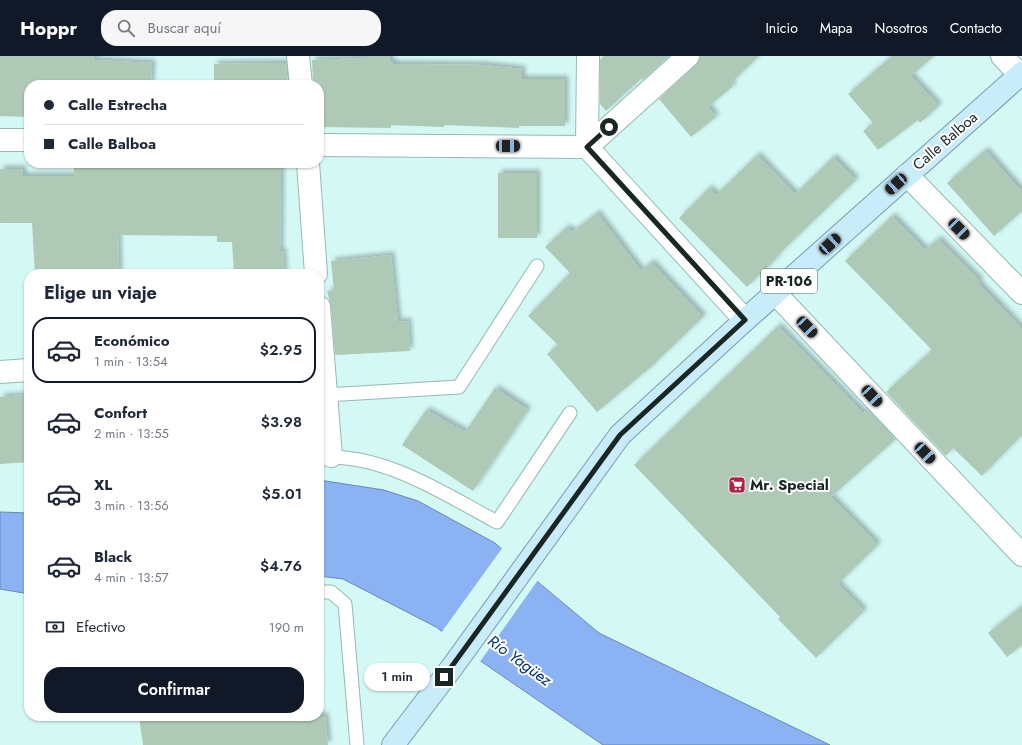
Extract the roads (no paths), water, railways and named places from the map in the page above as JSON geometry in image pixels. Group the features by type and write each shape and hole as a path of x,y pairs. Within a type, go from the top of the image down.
{"main road":[{"name":"Calle Balboa","path":"393,745 572,504 620,435 745,320 1021,74"}],"street":[{"path":"298,56 300,80"},
{"path":"588,56 587,147 745,320"},
{"path":"324,145 587,147 688,56"},
{"path":"1002,56 1021,74"},
{"path":"0,140 24,140"},
{"path":"308,168 316,269"},
{"path":"907,175 1022,293"},
{"path":"775,293 1022,555"},
{"path":"0,372 24,370"},
{"path":"324,378 326,394 325,457"}],"lane":[{"path":"326,394 459,387 537,266"},
{"path":"325,457 361,459 408,474 497,522 570,413"},
{"path":"324,592 331,592 345,604 358,745"}],"water":[{"name":"Río Yagüez","path":"324,481 384,490 418,501 495,543 538,582 599,633 830,745 603,745 482,662 436,627 343,579 324,577"},
{"path":"0,512 24,513 24,593 0,589"}],"place":[{"name":"Mr. Special","path":"737,485"}]}
